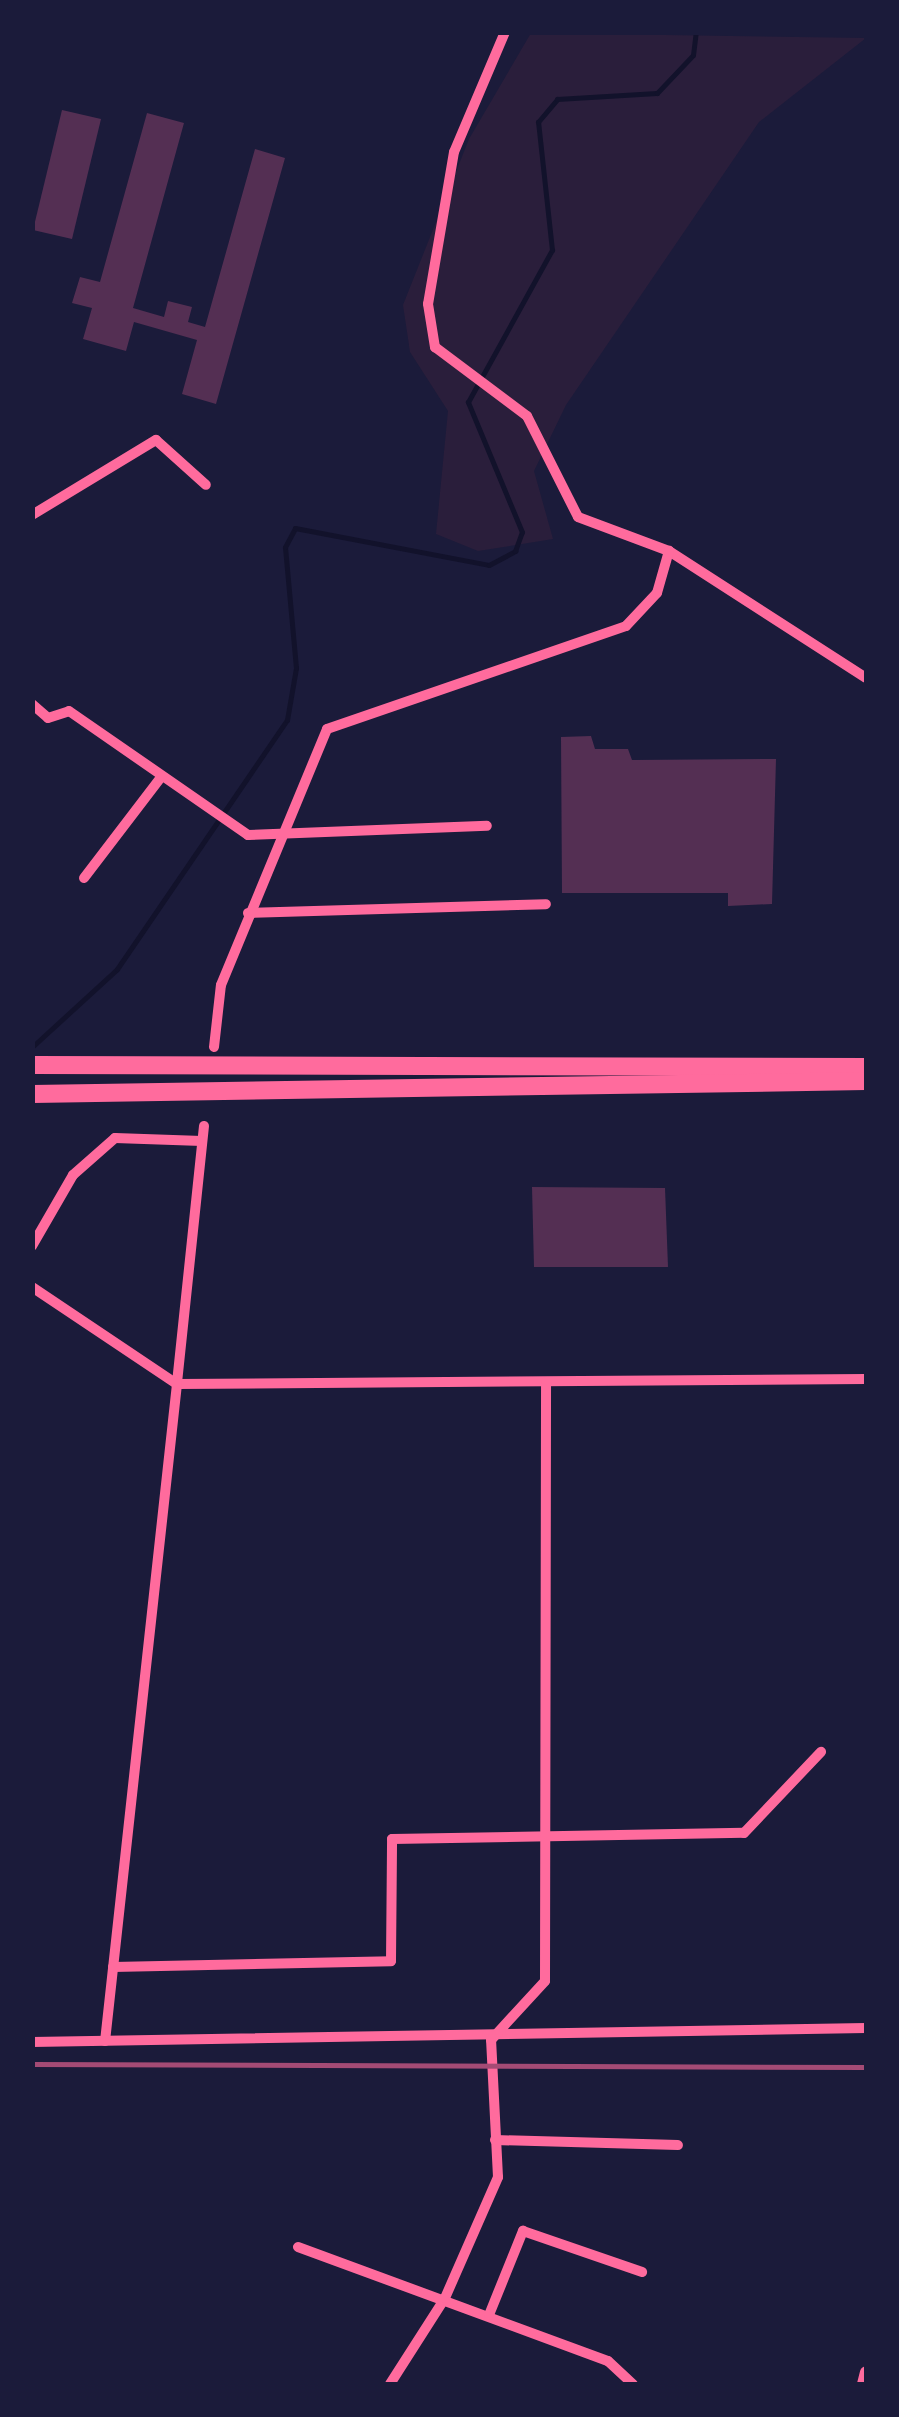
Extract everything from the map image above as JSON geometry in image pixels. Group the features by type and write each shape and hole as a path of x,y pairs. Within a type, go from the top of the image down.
{"highway":[{"path":"32,1065 866,1067"},
{"path":"32,1094 866,1081"}],"street":[{"path":"505,32 454,152 428,304 435,347 466,378 527,416 578,518 669,551 866,678"},
{"path":"32,515 156,440 206,486"},
{"path":"214,1046 221,985 277,840 328,729 626,626 656,593 669,551"},
{"path":"32,704 48,718 69,711 248,836 277,840 486,826"},
{"path":"84,878 162,776"},
{"path":"248,914 546,904"},
{"path":"105,2042 204,1126"},
{"path":"32,1246 73,1175 115,1138 202,1140"},
{"path":"32,1287 177,1384 866,1379"},
{"path":"390,2384 445,2298 498,2177 490,2040 545,1981 546,1382"},
{"path":"112,1967 391,1961 392,1839 546,1833 744,1833 821,1752"},
{"path":"32,2042 490,2040 866,2028"},
{"path":"495,2140 678,2145"},
{"path":"490,2315 524,2231 642,2272"},
{"path":"298,2247 424,2300 445,2298 608,2361 633,2384"},
{"path":"863,2384 866,2372"}],"shaded area":[{"path":"531,33 866,38 759,122 566,405 534,471 553,539 478,551 436,534 448,411 410,352 403,305 469,139"}],"building":[{"path":"62,110 101,119 72,239 33,230"},
{"path":"147,113 184,123 133,308 164,317 168,301 192,307 188,322 205,327 255,149 285,158 216,404 182,394 197,340 134,322 126,351 83,339 92,308 72,303 80,277 100,282"},
{"path":"591,736 595,749 628,749 632,760 776,759 772,904 728,906 728,893 562,893 561,737"},
{"path":"532,1187 665,1188 668,1267 534,1267"}],"waterway":[{"path":"32,1047 117,969 287,720 296,668 285,547 295,528 489,565 515,551 522,532 468,402 552,250 538,122 557,99 657,93 693,55 696,32"}],"railway":[{"path":"32,2064 866,2067"}]}
